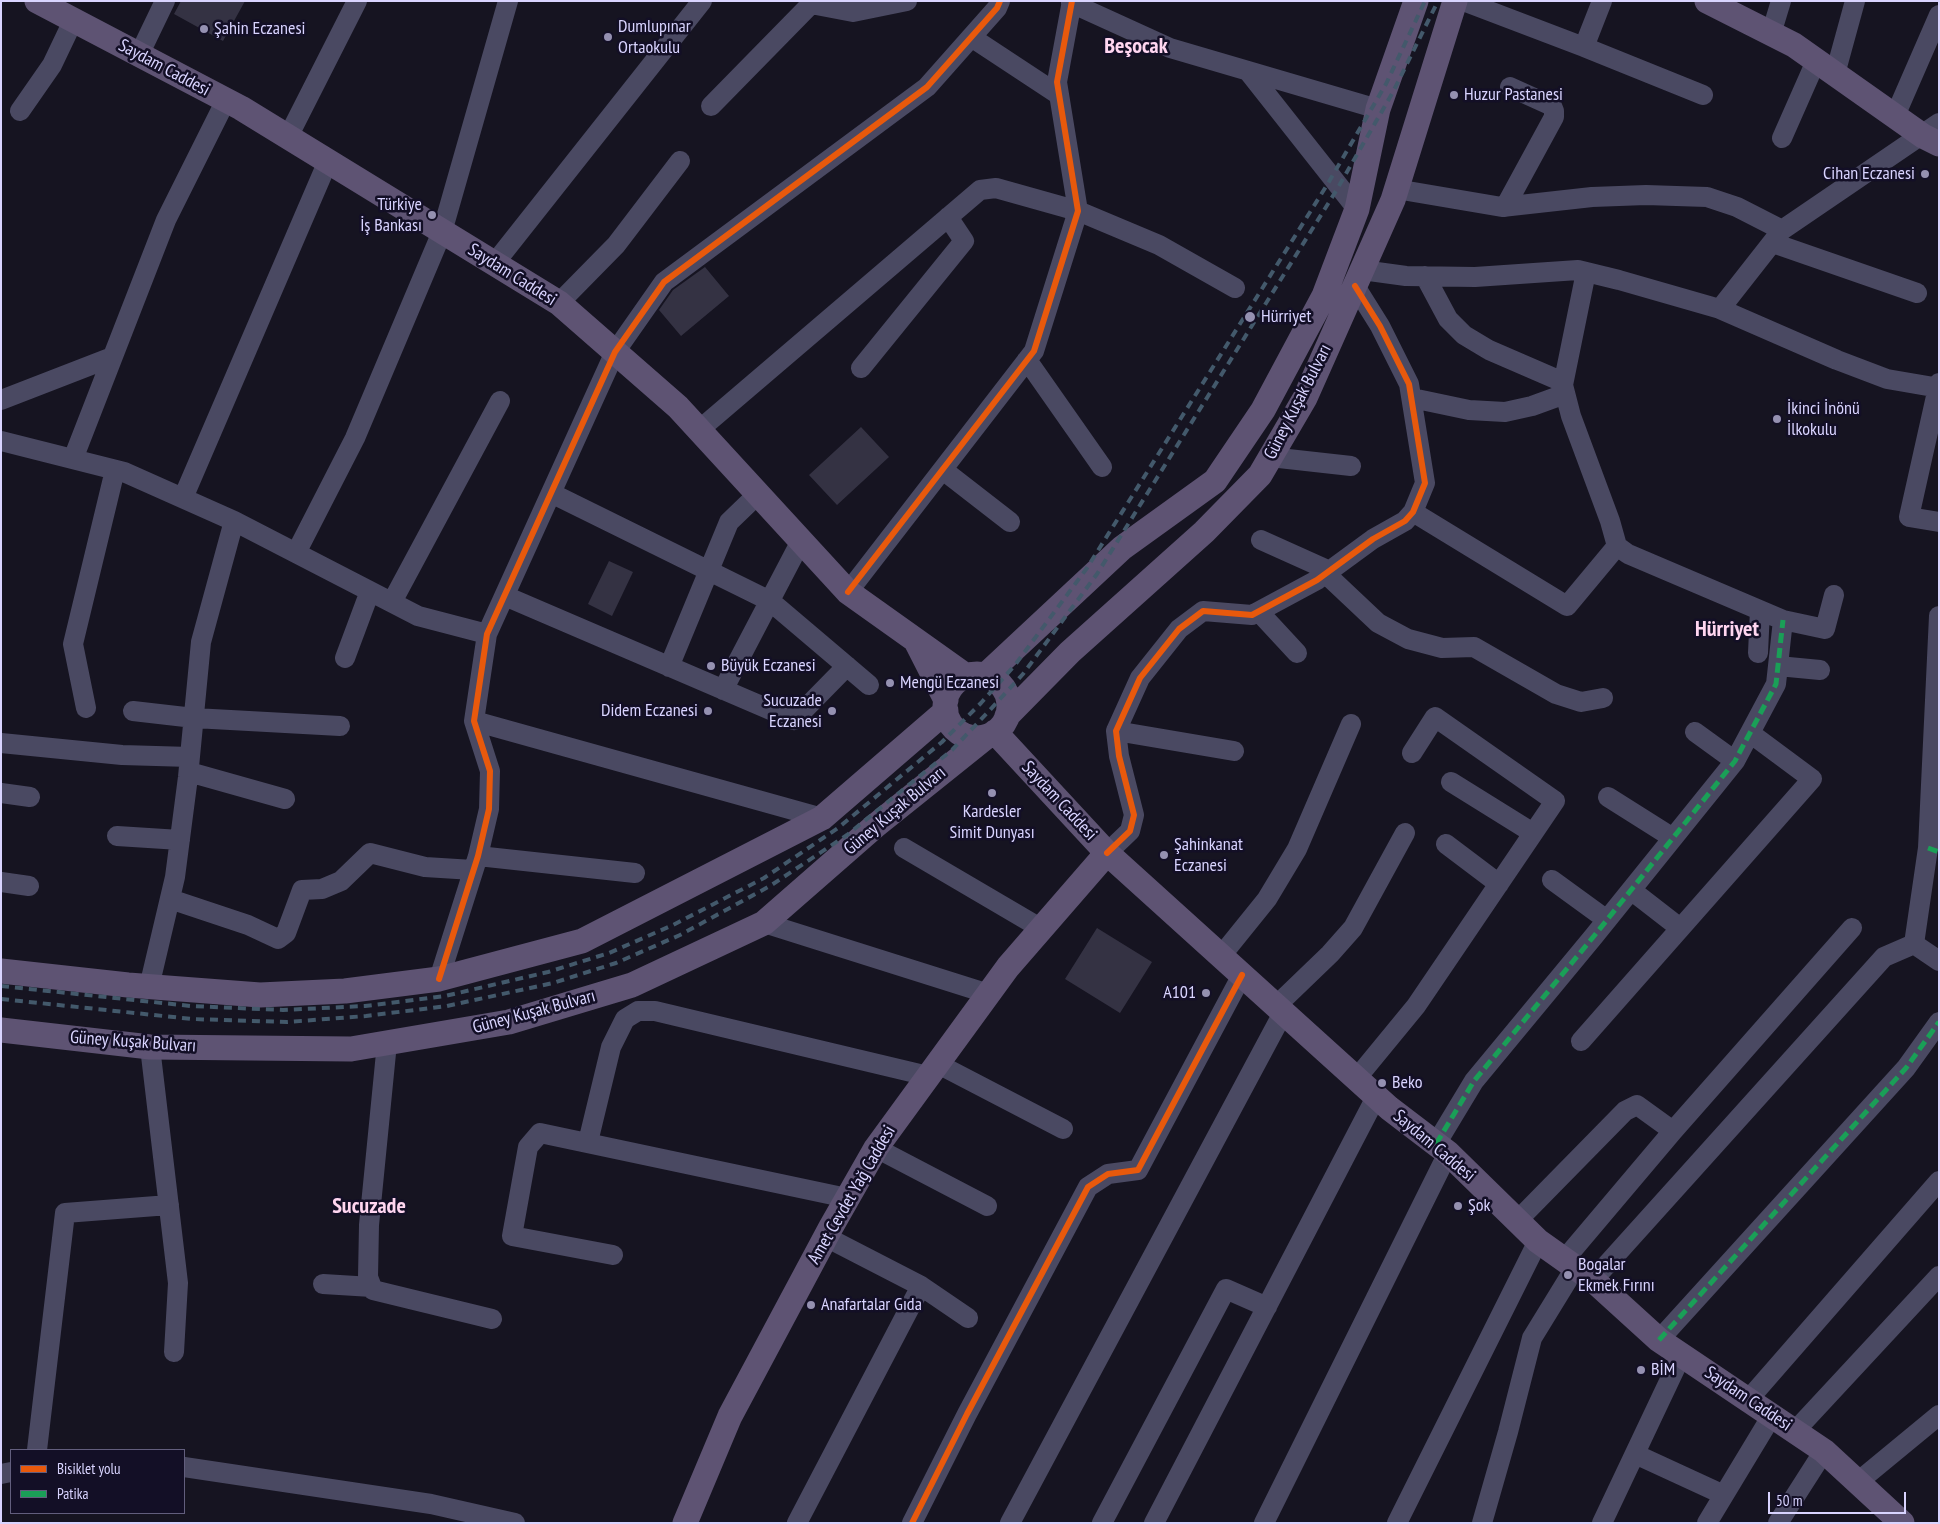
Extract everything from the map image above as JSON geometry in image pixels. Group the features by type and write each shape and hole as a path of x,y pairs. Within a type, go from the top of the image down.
{"main road":[{"name":"Güney Kuşak Bulvarı","path":"976,676 1122,548 1215,481 1263,410 1324,296 1357,208 1378,109 1416,1"},
{"name":"Güney Kuşak Bulvarı","path":"1,1030 150,1047 351,1049 509,1022 632,985 764,923 875,826 996,728 1070,652 1204,532 1260,475 1304,398 1396,189 1455,1"},
{"path":"1707,1 1794,45 1895,116 1934,134"},
{"name":"Saydam Caddesi","path":"46,4 74,21 226,100 559,303 678,408 848,592 916,641 976,676"},
{"path":"1,971 149,987 260,995 345,991 439,979 582,941 822,818 946,705 957,682 976,676 1003,687 1008,696 996,728 975,738 960,733 949,721 946,705 916,641"},
{"name":"Saydam Caddesi","path":"996,728 1108,853 1376,1097 1442,1148 1538,1241 1577,1269 1659,1340 1824,1451 1858,1480 1898,1521"},
{"name":"Amet Cevdet Yağ Caddesi","path":"685,1523 730,1416 847,1198 876,1148 1008,967 1108,853"}],"street":[{"path":"139,55 165,1"},
{"path":"288,137 357,1"},
{"path":"296,553 356,438 442,232 508,1"},
{"path":"494,264 702,1"},
{"path":"711,106 810,2 853,12 907,1"},
{"path":"439,979 476,863 489,809 490,771 474,721 487,634 615,352 664,282 928,87 997,8 1000,1"},
{"path":"1463,1 1703,95"},
{"path":"1584,47 1602,1"},
{"path":"1771,34 1781,1"},
{"path":"1782,138 1826,68 1855,1"},
{"path":"848,592 1034,351 1078,211 1057,82 1072,2 1170,48 1378,109"},
{"path":"1895,116 1939,15"},
{"path":"20,111 52,65 74,21"},
{"path":"971,37 1059,95"},
{"path":"1248,71 1357,208"},
{"path":"1505,207 1554,117 1552,106 1510,87"},
{"path":"73,459 166,220 226,100"},
{"path":"1720,309 1778,236 1934,134"},
{"path":"183,498 328,161"},
{"path":"559,303 616,245 680,161"},
{"path":"699,430 980,190 996,188 1078,211 1159,245 1235,288"},
{"path":"1396,189 1505,207 1592,197 1646,194 1707,197 1737,207 1778,236 1917,293"},
{"path":"861,368 964,241 948,217"},
{"path":"1108,853 1130,831 1134,815 1119,756 1116,731 1140,678 1179,629 1204,611 1252,615 1258,612 1328,572 1374,539 1405,521 1413,512 1425,483 1409,384 1358,278 1475,277 1578,270 1720,309 1837,360 1887,379 1938,386 1931,453 1909,517 1939,522"},
{"path":"1564,390 1586,272"},
{"path":"1425,276 1448,319 1464,335 1489,350 1556,379 1564,390 1617,546 1628,554 1784,620 1825,628 1834,595"},
{"path":"1,400 112,357"},
{"path":"1027,360 1102,468"},
{"path":"1412,398 1469,410 1505,412 1532,406 1564,390"},
{"path":"392,602 500,401"},
{"path":"1,441 115,470 234,521 418,616 487,634"},
{"path":"1270,457 1351,466"},
{"path":"86,708 73,644 115,470"},
{"path":"944,470 1010,522"},
{"path":"551,492 770,600 869,686"},
{"path":"669,667 710,572 729,522 758,494"},
{"path":"1413,512 1567,606 1617,546"},
{"path":"149,987 170,899 180,840 201,642 234,521"},
{"path":"1261,540 1328,572 1378,623 1408,639 1442,648 1474,647 1556,694 1581,702 1603,698"},
{"path":"723,690 801,541"},
{"path":"345,658 370,591"},
{"path":"504,596 794,720 846,666"},
{"path":"1758,653 1760,610"},
{"path":"1258,612 1298,653"},
{"path":"1914,944 1933,850 1939,616"},
{"path":"1264,1523 1474,1081 1735,761 1776,684 1784,620"},
{"path":"1778,666 1820,670"},
{"path":"133,711 194,718 340,726"},
{"path":"1356,1078 1416,1006 1555,800 1435,717 1412,753"},
{"path":"474,721 822,818"},
{"path":"1221,956 1267,899 1297,849 1351,724"},
{"path":"1116,731 1234,751"},
{"path":"1695,732 1735,761"},
{"path":"1581,1041 1812,779 1750,733"},
{"path":"1,743 122,755 189,764 284,799"},
{"path":"1451,782 1533,834"},
{"path":"1,793 30,797"},
{"path":"1608,797 1673,838"},
{"path":"1010,1523 1279,1009 1353,928 1405,833"},
{"path":"117,836 180,840"},
{"path":"1446,844 1500,884"},
{"path":"904,848 1042,929"},
{"path":"170,899 248,925 278,939 282,938 290,926 302,890 322,889 341,881 370,853 425,867 476,863 635,873"},
{"path":"1552,880 1607,920"},
{"path":"1,882 29,886"},
{"path":"1631,890 1680,928"},
{"path":"764,923 989,994"},
{"path":"1482,1523 1532,1338 1577,1269 1673,1131 1852,928"},
{"path":"1914,944 1939,961"},
{"path":"1577,1269 1884,957 1914,944"},
{"path":"912,1523 967,1414 1088,1187 1108,1174 1138,1170 1242,975"},
{"path":"588,1142 611,1047 625,1019 638,1011 655,1011 933,1070 1063,1129"},
{"path":"1659,1340 1906,1068 1939,1022"},
{"path":"387,1043 369,1225 368,1277 373,1290 492,1319"},
{"path":"150,1047 178,1284 174,1352"},
{"path":"1154,1523 1376,1097"},
{"path":"1517,1221 1625,1111 1637,1105 1673,1131"},
{"path":"613,1255 512,1236 528,1147 540,1133 847,1198"},
{"path":"876,1148 987,1206"},
{"path":"1748,1400 1934,1195"},
{"path":"38,1449 65,1213 169,1205"},
{"path":"826,1237 921,1286 968,1318"},
{"path":"1397,1523 1538,1241"},
{"path":"1795,1431 1939,1276"},
{"path":"323,1284 372,1286"},
{"path":"797,1523 921,1286"},
{"path":"1102,1523 1226,1289 1266,1307"},
{"path":"1602,1523 1682,1354"},
{"path":"1858,1480 1939,1415"},
{"path":"1707,1523 1771,1417"},
{"path":"1778,1523 1824,1451"},
{"path":"1635,1454 1724,1495"},
{"path":"185,1467 432,1504 515,1523"}],"building":[{"path":"181,1 245,1 223,41 174,14"},
{"path":"705,267 729,296 681,336 659,310 673,290"},
{"path":"861,427 889,457 837,505 809,475"},
{"path":"609,561 633,572 612,616 588,604"},
{"path":"1097,928 1152,962 1120,1013 1065,979"}],"railway":[{"path":"1,986 191,1006 283,1010 365,1006 445,996 548,972 609,953 673,925 764,878 838,828 942,742 981,703 1015,665 1087,568 1327,185 1386,84 1425,1"},
{"path":"1,999 192,1019 287,1022 366,1016 447,1006 553,983 616,963 680,935 770,886 847,835 952,750 1023,674 1097,574 1336,191 1393,92 1438,1"}],"marked path":[{"path":"1436,1144 1474,1081 1735,761 1776,684 1783,620"},
{"path":"1928,848 1939,852"},
{"path":"1659,1340 1906,1068 1939,1022"}],"cycle path":[{"path":"439,979 478,856 489,809 490,771 474,721 487,634 615,352 664,282 927,87 997,8 1000,1"},
{"path":"848,592 1034,351 1078,211 1057,82 1072,1"},
{"path":"1107,853 1130,831 1134,815 1119,756 1116,731 1140,678 1179,629 1203,611 1252,615 1317,580 1373,539 1405,521 1413,512 1425,483 1409,384 1380,326 1355,286"},
{"path":"912,1523 967,1414 1088,1187 1108,1174 1138,1170 1242,975"}],"place":[{"name":"Şahin Eczanesi","path":"204,29"},
{"name":"Dumlupınar Ortaokulu","path":"608,37"},
{"name":"Huzur Pastanesi","path":"1454,95"},
{"name":"Cihan Eczanesi","path":"1925,174"},
{"name":"Türkiye İş Bankası","path":"432,215"},
{"name":"Hürriyet","path":"1250,317"},
{"name":"İkinci İnönü İlkokulu","path":"1777,419"},
{"name":"Büyük Eczanesi","path":"711,666"},
{"name":"Mengü Eczanesi","path":"890,683"},
{"name":"Didem Eczanesi","path":"708,711"},
{"name":"Sucuzade Eczanesi","path":"832,711"},
{"name":"Kardesler Simit Dunyası","path":"992,793"},
{"name":"Şahinkanat Eczanesi","path":"1164,855"},
{"name":"A101","path":"1206,993"},
{"name":"Beko","path":"1382,1083"},
{"name":"Şok","path":"1458,1206"},
{"name":"Bogalar Ekmek Fırını","path":"1568,1275"},
{"name":"Anafartalar Gıda","path":"811,1305"},
{"name":"BİM","path":"1641,1370"}],"district":[{"name":"Beşocak","path":"1136,47"},
{"name":"Hürriyet","path":"1727,630"},
{"name":"Sucuzade","path":"369,1207"}]}
